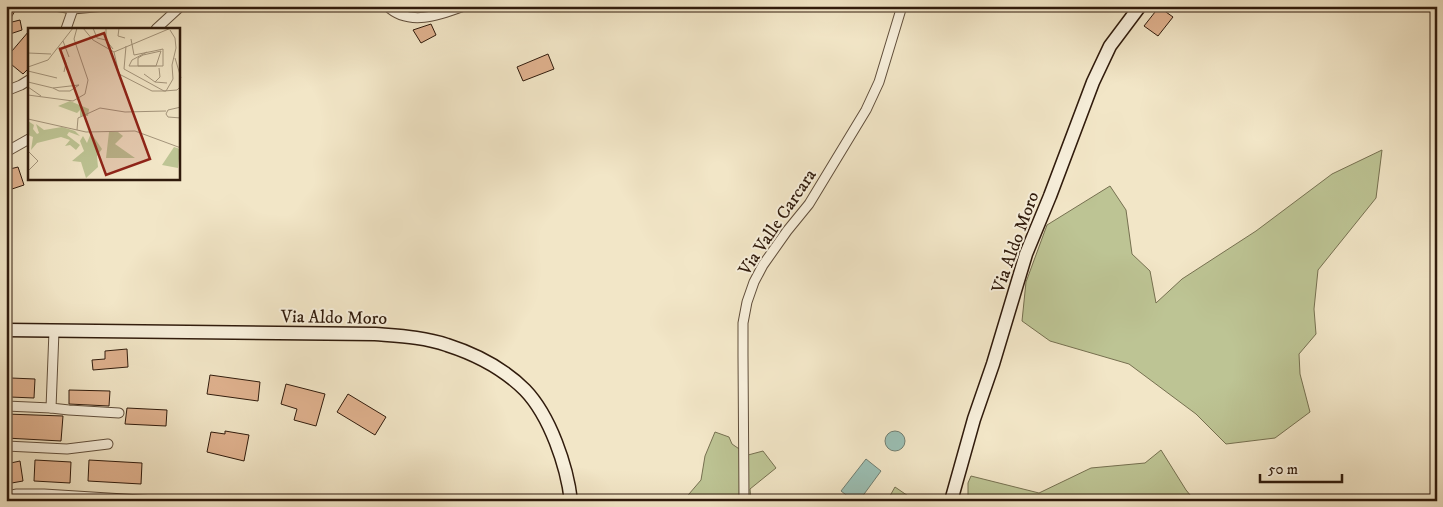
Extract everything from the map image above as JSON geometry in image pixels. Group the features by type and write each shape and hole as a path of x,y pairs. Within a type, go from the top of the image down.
{"main road":[{"name":"Via Aldo Moro","path":"951,501 974,419 993,364 1026,254 1093,82 1110,46 1140,6"},
{"name":"Via Aldo Moro","path":"6,330 375,334 411,337 445,344 480,359 506,374 526,391 543,415 558,446 570,487 571,501"}],"street":[{"path":"56,6 73,9 105,6"},
{"path":"387,6 393,12 402,16 414,18 442,14 464,6"},
{"name":"Via Valle Carcara","path":"744,501 743,323 747,302 754,282 763,265 787,231 810,204 866,110 879,82 902,6"},
{"path":"66,28 73,9"},
{"path":"157,28 177,9"},
{"path":"6,91 28,81"},
{"path":"6,152 28,140"},
{"path":"51,408 54,331"},
{"path":"6,406 119,413"},
{"path":"6,446 68,449 108,444"},
{"path":"6,496 44,494 156,501"}],"green space":[{"path":"1382,150 1376,198 1318,270 1314,309 1316,334 1299,354 1300,374 1310,412 1275,438 1226,444 1196,414 1129,364 1050,341 1022,321 1026,282 1047,225 1110,186 1126,210 1132,254 1150,271 1156,303 1182,279 1256,231 1332,174"},
{"path":"715,432 729,437 732,444 748,455 763,451 776,468 750,489 751,501 683,501 701,480 705,456"},
{"path":"1161,450 1195,501 972,501 968,498 968,483 971,476 1039,493 1091,468 1145,463"},
{"path":"895,487 914,500 887,501"}],"water":[{"path":"895,431 902,434 905,441 902,448 895,451 888,448 885,441 888,434"},
{"path":"866,459 881,471 859,501 854,501 841,491"}],"building":[{"path":"6,6 16,9 8,23 20,20 22,30 10,34 6,26"},
{"path":"1159,7 1173,17 1158,36 1144,26"},
{"path":"431,24 436,35 421,43 413,30"},
{"path":"28,32 28,69 23,74 6,58"},
{"path":"548,54 554,69 523,81 517,67"},
{"path":"18,167 24,185 6,191 6,170"},
{"path":"127,349 128,367 93,370 92,360 105,359 105,351"},
{"path":"210,375 260,382 258,401 207,394"},
{"path":"11,378 35,379 34,398 10,397"},
{"path":"286,384 325,394 316,426 294,420 297,409 281,404"},
{"path":"69,390 110,391 109,406 69,404"},
{"path":"348,394 386,417 375,435 337,412"},
{"path":"127,408 167,410 166,426 125,424"},
{"path":"6,414 63,416 61,441 6,438"},
{"path":"225,431 249,435 244,461 207,452 211,432 225,434"},
{"path":"35,460 71,462 70,483 34,481"},
{"path":"89,460 142,463 141,484 88,481"},
{"path":"20,461 23,481 6,484 6,464"}]}
